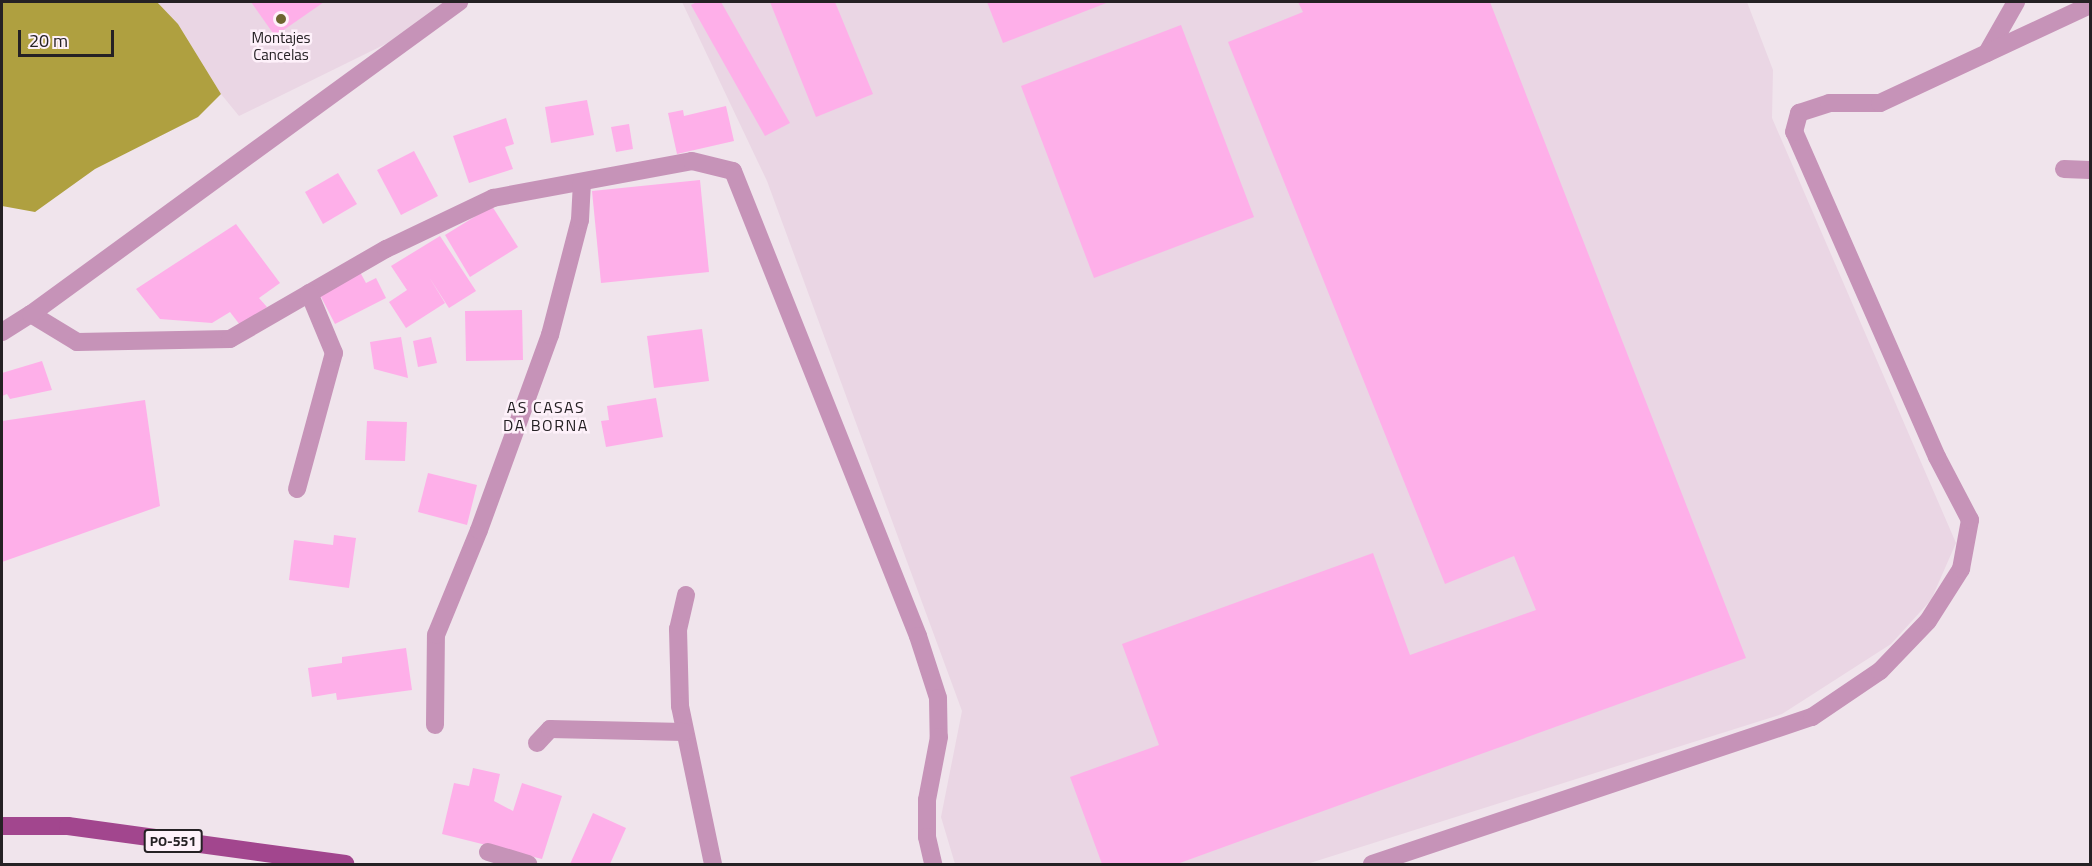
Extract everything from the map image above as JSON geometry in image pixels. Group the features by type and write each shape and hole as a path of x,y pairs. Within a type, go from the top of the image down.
{"main road":[{"name":"PO-551","path":"2,826 68,826 345,864"}],"street":[{"path":"2,332 31,314 459,2"},
{"path":"1987,53 2016,2"},
{"path":"1372,864 1812,717 1880,671 1928,621 1961,569 1970,520 1937,457 1794,132 1799,113 1829,103 1880,103 2091,5"},
{"path":"31,314 78,342 230,339 386,249 493,198 692,161 733,171 918,636 938,698 939,737 927,800 927,837 933,864"},
{"path":"2064,169 2091,170"},
{"path":"435,725 436,635 479,530 550,335 580,220 582,182"},
{"path":"297,489 334,352 309,293"},
{"path":"686,595 678,629 680,706 713,864"},
{"path":"537,743 550,729 684,732"},
{"path":"488,852 528,864"}],"shaded area":[{"path":"2,2 157,2 178,24 221,94 198,117 95,169 35,212 2,206"},
{"path":"157,2 471,2 239,116 221,94 178,24"},
{"path":"682,2 1747,2 1773,70 1772,118 1956,543 1931,600 1891,644 1782,714 1307,864 955,864 941,817 962,711 767,181"}],"building":[{"name":"Montajes Cancelas","path":"251,2 324,2 275,36"},
{"path":"697,2 721,2 790,123 765,136 691,5"},
{"path":"770,2 835,2 873,94 816,117"},
{"path":"987,2 1109,2 1003,43"},
{"path":"1298,2 1490,2 1746,658 1177,864 1102,864 1070,777 1159,745 1122,644 1373,553 1410,655 1536,610 1514,556 1445,584 1228,42 1303,12"},
{"path":"1181,25 1254,217 1094,278 1021,86"},
{"path":"587,100 594,135 551,143 545,107"},
{"path":"726,106 734,141 677,154 668,113 683,110 684,116"},
{"path":"506,118 514,144 505,147 513,169 469,183 453,136"},
{"path":"629,124 633,149 616,152 611,127"},
{"path":"414,151 438,196 401,215 377,170"},
{"path":"338,173 357,204 323,224 305,192"},
{"path":"700,180 709,272 601,283 592,191"},
{"path":"492,206 518,247 470,277 445,235"},
{"path":"236,224 280,283 259,298 267,307 240,325 230,312 212,323 160,319 136,289"},
{"path":"440,236 476,291 449,308 429,277 445,303 406,328 389,302 407,290 391,266"},
{"path":"360,272 366,283 376,278 386,298 335,324 319,293"},
{"path":"522,310 523,360 466,361 465,311"},
{"path":"702,329 709,381 654,388 647,336"},
{"path":"401,337 408,378 374,369 370,342"},
{"path":"431,337 437,363 418,367 413,341"},
{"path":"42,361 52,390 10,399 7,394 2,396 2,373"},
{"path":"656,398 663,437 606,447 601,421 609,420 607,406"},
{"path":"145,400 160,506 2,562 2,421"},
{"path":"367,421 407,422 405,461 365,460"},
{"path":"428,473 477,485 467,525 418,512"},
{"path":"334,535 356,538 349,588 289,580 294,540 333,545"},
{"path":"406,648 412,690 337,700 336,693 312,697 308,668 342,663 342,657"},
{"path":"473,768 500,774 494,801 513,811 522,783 562,796 542,859 442,834 454,783 469,786"},
{"path":"593,813 626,828 610,864 570,864"}],"place":[{"name":"Montajes Cancelas","path":"281,19"}],"district":[{"name":"AS CASAS DA BORNA","path":"546,416"}]}
